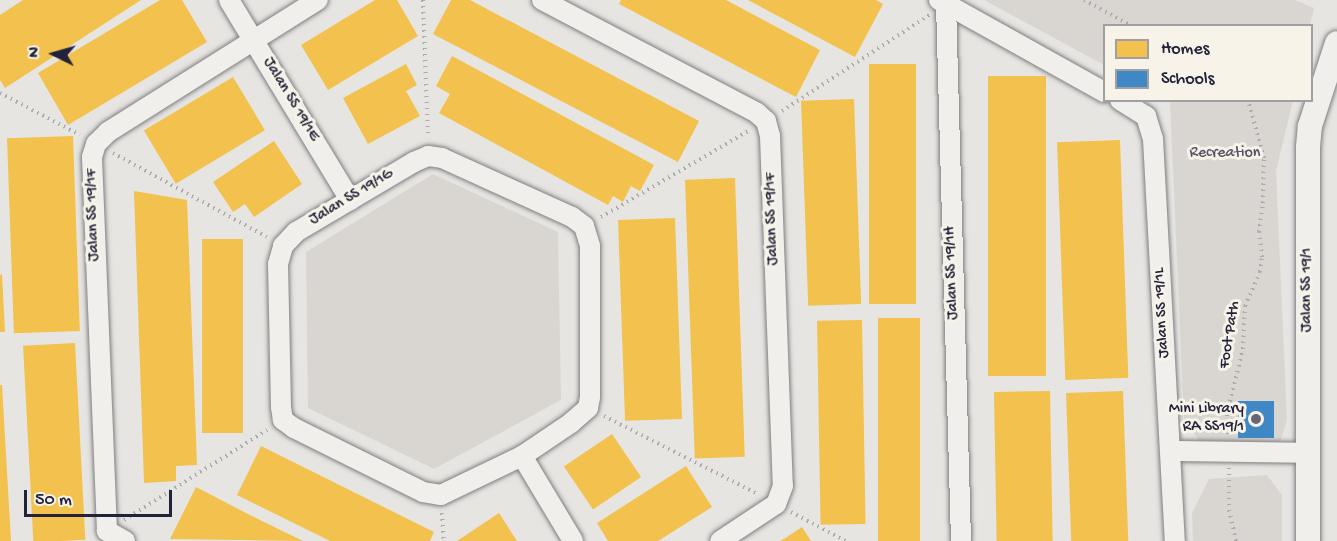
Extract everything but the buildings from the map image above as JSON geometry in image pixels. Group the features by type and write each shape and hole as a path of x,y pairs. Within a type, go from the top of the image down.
{"street":[{"name":"Jalan SS 19/1E","path":"229,0 350,200"},
{"path":"96,144 108,132 318,0"},
{"name":"Jalan SS 19/1F","path":"542,0 757,113 766,121 770,136 783,486 776,504"},
{"path":"942,2 1103,91"},
{"name":"Jalan SS 19/1H","path":"942,2 961,541"},
{"name":"Jalan SS 19/1","path":"1308,541 1308,147 1310,126 1337,43"},
{"name":"Jalan SS 19/1L","path":"1123,102 1146,116 1153,139 1175,541"},
{"name":"Jalan SS 19/1F","path":"96,144 92,157 107,531"},
{"path":"283,246 278,264 280,407 283,420 423,492 441,495 522,456 571,423 588,408 590,397 590,246 585,226 573,217 442,158 428,156"},
{"name":"Jalan SS 19/1G","path":"283,246 296,232 428,156"},
{"path":"1170,452 1309,453"},
{"path":"522,456 573,541"},
{"path":"720,541 776,504"},
{"path":"107,531 125,541"}],"path":[{"path":"423,0 428,156"},
{"path":"1084,0 1128,24"},
{"path":"0,93 283,246"},
{"name":"Foot Path","path":"1236,541 1229,510 1227,413 1243,348 1245,306 1260,272 1262,257 1259,232 1263,203 1264,158 1249,102"},
{"path":"588,408 846,541"},
{"path":"107,531 283,420"},
{"path":"441,495 444,541"}],"green space":[{"path":"984,0 1295,0 1314,8 1310,24 1103,24 1103,64"},
{"name":"Recreation","path":"1170,102 1293,102 1276,171 1287,420 1280,442 1200,442 1184,419"},
{"path":"433,174 558,232 561,400 434,469 308,408 306,252"},
{"path":"1267,475 1282,495 1282,541 1193,541 1192,513 1209,479"}],"place":[{"name":"Mini Library RA SS19/1","path":"1256,419"}]}
